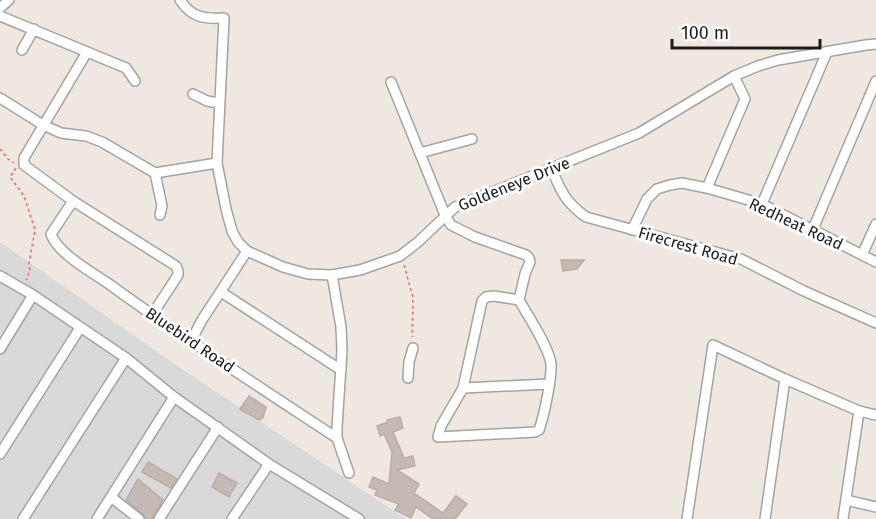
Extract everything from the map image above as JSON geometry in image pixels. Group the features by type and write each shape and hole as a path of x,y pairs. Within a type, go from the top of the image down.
{"street":[{"path":"0,8 9,0"},
{"path":"180,0 194,15 204,19 224,18 217,163 232,231 247,251 191,341"},
{"path":"0,16 126,68 135,81"},
{"path":"22,50 34,29"},
{"name":"Goldeneye Drive","path":"247,251 283,267 308,274 333,275 360,270 400,256 455,207 639,133 734,76 778,60 876,44"},
{"path":"87,52 24,158 24,165 74,201 176,266 178,275 152,315"},
{"path":"762,204 827,52"},
{"path":"707,188 745,99 734,76"},
{"path":"813,229 876,81"},
{"path":"391,82 451,225 529,258 530,262 519,300 545,347 551,364 543,420 539,430 438,436 441,426 463,388 482,301 486,297 494,296 519,300"},
{"path":"193,94 207,101 219,103"},
{"path":"0,98 43,125 61,133 86,136 102,142 155,173 217,163"},
{"path":"420,153 472,139"},
{"name":"Firecrest Road","path":"551,168 563,196 586,217 741,259 804,291 876,323"},
{"path":"155,173 162,206 160,215"},
{"name":"Redheat Road","path":"632,230 647,198 657,189 682,183 762,204 876,262"},
{"name":"Bluebird Road","path":"74,201 51,234 53,240 69,255 152,315 337,438"},
{"path":"862,255 876,224"},
{"path":"333,275 341,327 342,351 337,438 349,474"},
{"path":"0,276 33,295 126,358 174,397 269,464 359,519"},
{"path":"221,292 341,370"},
{"path":"0,349 33,295"},
{"path":"0,453 80,328"},
{"path":"687,519 713,345 859,411 876,415"},
{"path":"408,378 413,348"},
{"path":"23,519 126,358"},
{"path":"765,519 785,379"},
{"path":"463,388 549,384"},
{"path":"97,519 174,397"},
{"path":"843,519 859,411"},
{"path":"159,519 218,427"},
{"path":"232,519 269,464"},
{"path":"111,497 139,519"},
{"path":"846,500 876,507"}],"path":[{"path":"0,149 16,167 10,177 24,196 35,230 29,263 30,271 25,283 33,295"},
{"path":"400,256 407,272 413,298 413,348"}],"shaded area":[{"path":"0,242 185,371 406,519 0,519"}],"building":[{"path":"561,260 584,260 577,269 563,271"},
{"path":"249,396 266,407 263,418 259,420 240,409"},
{"path":"400,417 403,428 393,432 404,458 413,456 415,466 397,470 419,484 414,493 443,513 456,496 467,504 455,519 433,519 416,507 411,518 395,510 399,504 375,495 377,490 369,487 373,477 389,484 392,452 384,434 380,436 377,426 388,422 387,420"},
{"path":"148,462 177,479 171,488 142,472"},
{"path":"219,473 237,483 229,497 212,487"},
{"path":"138,479 163,500 152,519 146,519 126,500"}]}
